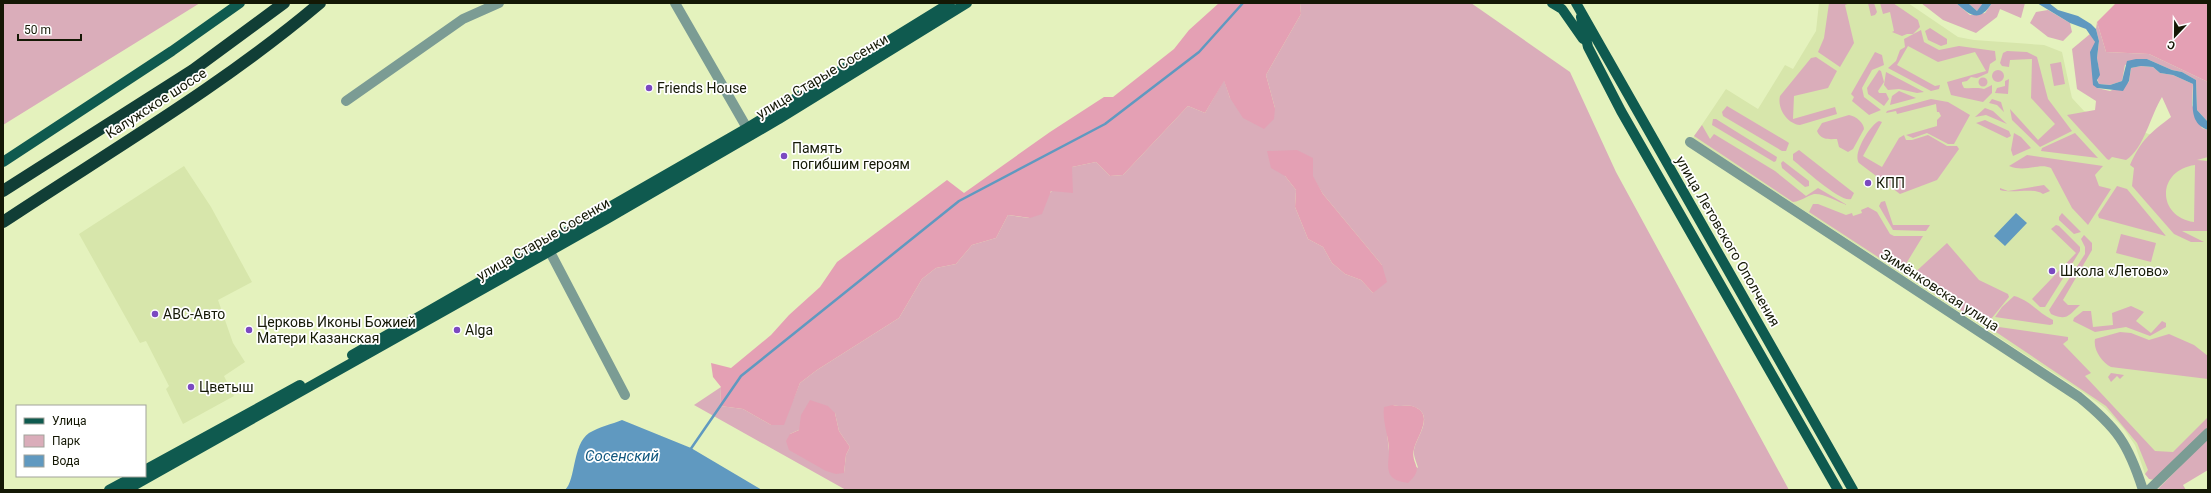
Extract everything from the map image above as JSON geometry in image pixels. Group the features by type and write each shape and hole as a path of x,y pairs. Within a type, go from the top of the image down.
{"highway":[{"name":"Калужское шоссе","path":"3,191 193,70 284,3"},
{"name":"Калужское шоссе","path":"3,222 208,87 288,30 320,3"}],"main road":[{"path":"3,162 172,51 240,3"},
{"name":"улица Старые Сосенки","path":"146,469 749,132 950,3"},
{"name":"улица Старые Сосенки","path":"126,490 550,252 967,3"},
{"path":"1552,3 1562,10 1588,47"},
{"name":"улица Летовского Ополчения","path":"1577,4 1588,47 1621,111 1838,490"},
{"name":"улица Летовского Ополчения","path":"1577,4 1853,490"},
{"path":"109,490 133,477"}],"street":[{"path":"346,101 462,19 499,3"},
{"path":"675,3 749,132"},
{"name":"Зимёнковская улица","path":"1690,142 2079,397 2100,414 2117,433 2129,451 2143,490"},
{"path":"550,252 625,395"},
{"path":"2149,490 2208,433"}],"shaded area":[{"path":"1219,3 1300,3 1301,14 1266,75 1275,108 1274,119 1264,129 1243,118 1230,98 1224,81 1205,113 1188,106 1123,175 1110,176 1096,162 1072,167 1073,193 1051,191 1042,214 1030,218 1008,215 996,238 972,245 956,264 936,268 922,279 899,318 817,370 800,383 784,425 771,425 743,409 720,406 721,387 713,377 711,363 731,368 771,335 789,315 820,287 837,262 947,180 964,193 1050,132 1104,97 1113,97 1174,49 1189,30"},
{"name":"Школа «Летово»","path":"1819,3 1908,3 1958,37 1974,40 2044,45 2062,52 2072,98 2084,111 2208,155 2208,427 2151,480 2145,474 2135,445 2124,429 2105,408 1693,138 1726,89 1758,109 1785,65 1793,69 1816,31"},
{"path":"2116,3 2208,3 2208,82 2149,54 2106,52 2097,22"},
{"path":"1297,150 1313,158 1313,176 1323,194 1382,265 1387,282 1373,293 1361,280 1345,274 1332,263 1323,247 1308,239 1295,207 1296,190 1285,176 1271,168 1267,151"},
{"path":"184,166 211,207 252,282 218,300 233,343 245,362 224,376 234,396 183,424 166,389 169,386 146,341 140,343 79,234"},
{"path":"810,400 828,406 835,413 839,431 850,447 846,455 844,473 836,474 826,471 789,450 786,441 790,434 799,430 801,415"},
{"path":"1393,405 1412,406 1419,409 1423,414 1424,419 1413,454 1417,469 1416,473 1408,483 1395,479 1389,473 1389,445 1384,418 1384,407"}],"green space":[{"path":"3,3 200,3 3,125"},
{"path":"1300,3 1471,3 1570,72 1616,172 1789,490 846,490 694,405 721,387 720,406 743,409 771,425 793,400 800,383 817,370 899,318 922,279 936,268 956,264 972,245 996,238 1008,215 1029,218 1072,167 1096,162 1110,176 1123,175 1188,106 1205,113 1224,80 1230,98 1275,108 1266,75 1301,14","holes":["1312,158 1312,176 1323,194 1382,265 1373,293 1361,280 1345,274 1332,263 1323,247 1308,239 1295,207 1296,190 1285,176","1393,405 1412,406 1423,414 1423,426 1414,450 1418,468 1389,451 1387,433","835,413 839,431 850,447 846,455 844,473 790,434"]},
{"path":"1829,3 1850,3 1845,5 1854,43 1840,67 1818,52 1824,38"},
{"path":"1868,3 1874,3 1877,12 1875,15 1871,16"},
{"path":"1880,3 1893,3 1918,20 1920,27 1913,34 1902,36 1892,32 1894,31 1890,12 1883,14"},
{"path":"1921,3 1956,3 1970,15 1985,13 1992,3 2025,3 2021,18 2000,9 1997,17 1976,33 1943,20"},
{"path":"1968,3 1983,3 1983,5 1977,11"},
{"path":"2048,10 2070,23 2072,32 2063,41 2048,37 2030,23 2036,12"},
{"path":"2097,22 2106,52 2149,54 2208,82 2208,122 2197,110 2196,80 2182,72 2172,70 2147,59 2125,65 2122,81 2110,85 2099,84 2097,78 2099,71 2097,58 2099,41 2096,29"},
{"path":"1930,28 1947,39 1947,44 1941,46 1928,40 1925,31"},
{"path":"1921,30 1924,42 1939,50 1959,46 1995,51 1996,60 1990,64 1988,73 1977,78 1971,77 1967,81 1962,82 1964,88 1984,89 1992,85 1992,93 1983,102 1951,95 1947,82 1986,71 1975,52 1938,62 1908,46 1897,65 1935,86 1940,85 1939,89 1931,91 1888,68 1896,61 1900,50 1905,47 1904,39"},
{"path":"2090,34 2095,42 2097,88 2110,91 2129,82 2131,68 2141,66 2153,67 2160,73 2173,75 2193,84 2192,105 2202,128 2208,130 2208,157 2197,160 2208,161 2208,231 2182,231 2204,242 2191,242 2174,234 2132,186 2134,168 2130,165 2134,156 2142,143 2171,117 2162,97 2138,148 2132,155 2126,160 2112,157 2109,160 2107,159 2067,115 2095,110 2096,101 2077,89 2072,49","holes":["2195,165 2194,222 2182,218 2173,211 2168,203 2166,193 2168,184 2173,175 2182,169"]},
{"path":"2007,51 2027,52 2037,57 2048,99 2072,131 2040,147 2012,120 2010,109 2038,140 2055,124 2031,98 2032,59 2010,60 2009,67 2002,66 2000,63 2003,53"},
{"path":"1875,52 1882,55 1884,65 1872,70 1862,88 1864,97 1881,110 1869,115 1852,101 1854,97 1851,94"},
{"path":"1816,57 1837,71 1828,88 1794,96 1793,119 1835,107 1837,114 1800,125 1795,124 1784,115 1779,101 1780,96 1811,58"},
{"path":"2061,62 2065,84 2054,86 2050,64"},
{"path":"1879,70 1881,71 1884,82 1878,91 1879,93 1886,93 1889,99 1884,106 1868,94 1867,88"},
{"path":"1996,70 2000,70 2004,76 2000,82 1996,82 1992,78 1992,74"},
{"path":"1886,72 1924,92 1917,93 1899,89 1888,90 1884,85"},
{"path":"1981,78 1985,78 1987,82 1985,86 1981,86 1979,84 1979,80"},
{"path":"2009,79 2008,94 1995,93 1997,88 2005,86 2005,81"},
{"path":"1899,91 1916,98 1890,105 1892,96"},
{"path":"1931,99 1948,102 1970,115 1954,144 1948,144 1927,133 1913,138 1906,135 1937,126 1937,120 1941,116 1939,112 1937,112 1936,104 1897,114 1896,111 1886,113 1887,111"},
{"path":"1992,99 2001,102 2004,112 1997,105 1989,103"},
{"path":"1727,106 1789,143 1786,151 1782,151 1723,116 1722,112"},
{"path":"1985,108 1993,111 2007,124 1986,115 1975,117"},
{"path":"1849,115 1859,120 1863,124 1864,129 1853,149 1848,152 1839,147 1837,139 1824,138 1817,131 1822,123"},
{"path":"1713,119 1716,119 1777,157 1776,161 1774,162 1712,125"},
{"path":"1985,120 2009,131 2011,136 2007,138 1976,123"},
{"path":"1879,121 1882,122 1863,156 1882,167 1899,138 1904,135 1906,140 1912,140 1928,135 1947,146 1957,146 1959,149 1937,180 1900,194 1859,163 1857,159 1863,140 1871,128"},
{"path":"1702,125 1710,139 1714,134 1775,171 1806,196 1818,188 1847,205 1818,194 1814,194 1799,201 1793,202 1694,136"},
{"path":"2014,133 2021,137 2031,148 2013,156 2011,150"},
{"path":"2075,133 2098,158 2041,151 2042,148"},
{"path":"1799,150 1854,193 1851,199 1846,199 1831,191 1793,160 1793,154"},
{"path":"2027,155 2103,166 2095,175 2099,186 2111,189 2088,225 2072,208 2051,168 2046,166 2015,168 2009,166"},
{"path":"1783,161 1809,181 1809,186 1805,187 1782,168 1781,163"},
{"path":"2044,185 2050,191 2043,194 2034,191 2008,191"},
{"path":"2117,186 2127,189 2166,236 2099,218 2098,215"},
{"path":"1885,201 1893,225 1930,225 1926,231 1893,230 1879,206 1881,202"},
{"path":"1813,204 1818,204 1846,215 1852,213 1853,216 1862,213 1861,210 1868,207 1877,212 1890,234 1894,236 1923,236 1901,272 1809,212"},
{"path":"2062,213 2081,232 2074,234 2059,220"},
{"path":"2056,225 2059,226 2080,247 2080,251 2045,307 2040,307 2032,299 2076,253 2051,229"},
{"path":"2121,234 2156,243 2151,262 2116,253"},
{"path":"2084,235 2092,243 2092,250 2063,300 2068,305 2080,305 2067,316 2056,316 2051,314 2049,310 2085,254 2085,247 2081,239"},
{"path":"1947,243 1979,280 2008,294 2009,297 1987,324 1980,323 1910,277"},
{"path":"2014,296 2025,300 2053,320 2053,324 2050,325 1995,317 2002,307"},
{"path":"2131,306 2144,312 2136,321 2151,333 2162,321 2166,323 2166,327 2150,336 2126,327 2095,332 2073,321 2074,318 2083,311 2091,311 2093,327 2113,325 2112,313"},
{"path":"1999,327 2068,337 2068,340 2063,344 2091,373 2085,376 2155,451 2173,452 2208,417 2208,427 2181,456 2155,480 2149,479 2145,474 2148,470 2137,443 2106,406 1996,332"},
{"path":"2120,332 2131,333 2149,340 2169,334 2194,345 2208,356 2208,379 2111,367 2104,362 2099,355 2095,347 2095,339"},
{"path":"2111,373 2124,375 2120,379 2117,376 2111,382 2108,377"},
{"path":"2208,438 2208,470 2183,485 2186,490 2157,490"}],"water":[{"path":"1956,3 1968,3 1977,11 1983,3 1992,3 1983,13 1975,15 1966,11"},
{"path":"2037,3 2049,3 2058,10 2078,16 2096,29 2099,41 2097,58 2100,75 2097,80 2099,84 2110,85 2122,81 2127,61 2136,59 2147,59 2172,70 2182,72 2196,80 2197,110 2208,122 2208,130 2201,127 2194,117 2193,84 2173,75 2160,73 2153,67 2141,66 2131,68 2129,81 2123,91 2097,88 2093,85 2090,52 2095,42 2086,29 2070,23"},
{"path":"2016,213 2027,223 2005,246 1994,236"},
{"name":"Сосенский","path":"622,420 691,448 762,490 565,490 571,479 577,454 584,438 589,433 601,427"}],"waterway":[{"path":"690,450 741,376 959,201 1105,124 1199,52 1243,3"}],"place":[{"name":"Friends House","path":"649,88"},
{"name":"Память погибшим героям","path":"784,156"},
{"name":"КПП","path":"1868,183"},
{"name":"Школа «Летово»","path":"2052,271"},
{"name":"АВС-Авто","path":"155,314"},
{"name":"Церковь Иконы Божией Матери Казанская","path":"249,330"},
{"name":"Alga","path":"457,330"},
{"name":"Цветыш","path":"191,387"}]}
